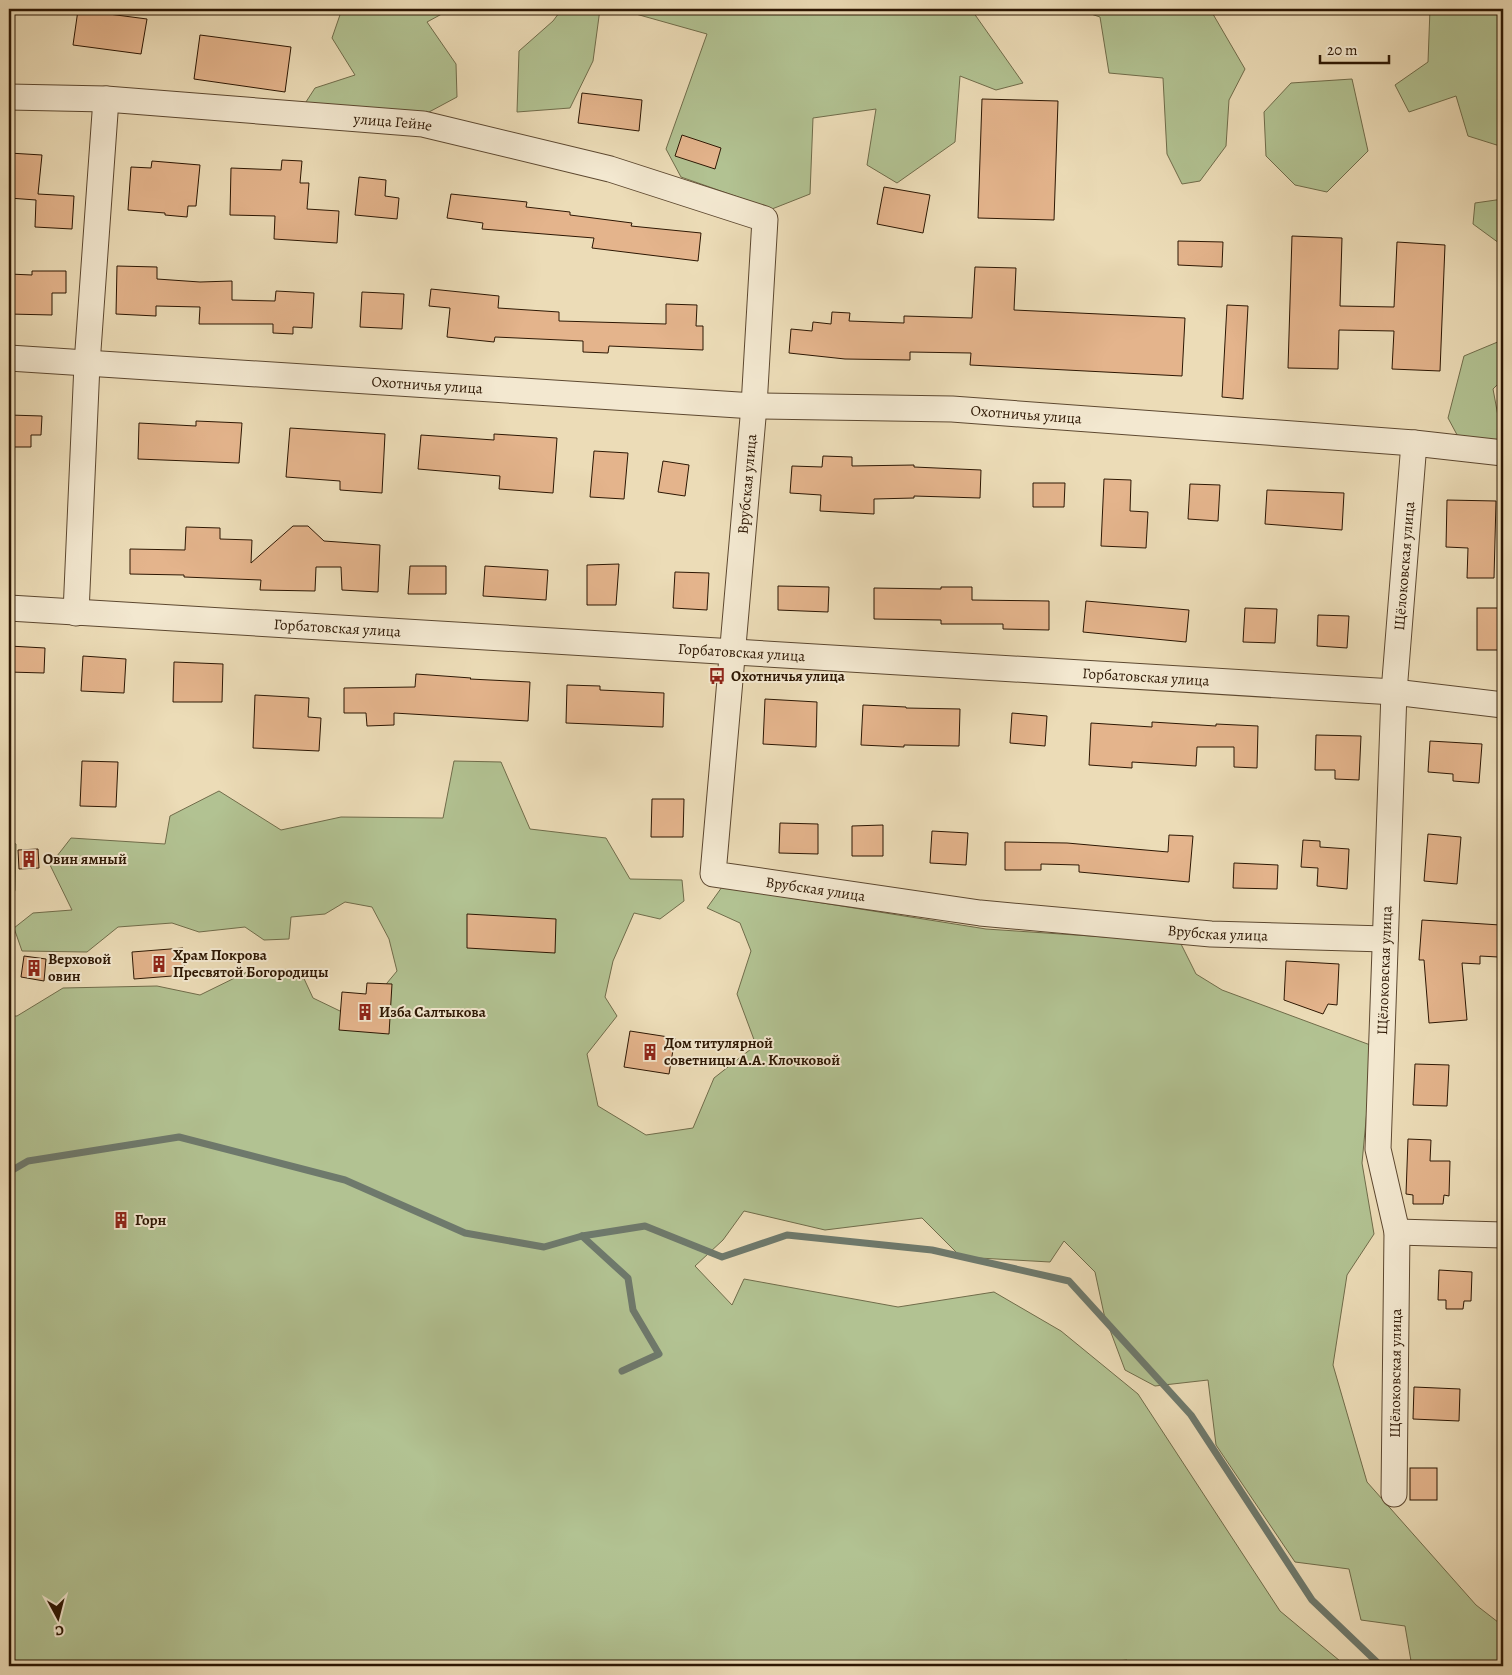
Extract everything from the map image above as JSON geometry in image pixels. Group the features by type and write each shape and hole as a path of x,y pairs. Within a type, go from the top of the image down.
{"street":[{"name":"улица Гейне","path":"9,97 106,99 423,124 610,169 765,219"},
{"path":"76,613 87,364 106,99"},
{"name":"Врубская улица","path":"765,219 754,406 713,874 980,913 1211,934 1385,939"},
{"name":"Охотничья улица","path":"9,358 754,406 952,409 1414,443 1503,453"},
{"name":"Щёлоковская улица","path":"1394,1494 1397,1232 1378,1149 1394,692 1414,443"},
{"name":"Горбатовская улица","path":"9,608 1394,692 1503,705"},
{"path":"1397,1232 1503,1235"}],"green space":[{"path":"342,9 451,9 427,22 456,64 457,97 403,126 304,105 315,88 355,75 332,38"},
{"path":"562,9 600,9 593,61 570,108 517,112 519,51 553,21"},
{"path":"618,9 971,9 1023,83 996,90 960,76 955,142 897,183 867,165 876,109 813,118 810,194 772,209 681,177 666,149 707,34"},
{"path":"1076,9 1210,9 1245,69 1229,100 1226,146 1200,181 1182,184 1167,154 1163,78 1109,73 1100,17"},
{"path":"1430,9 1503,9 1503,147 1468,136 1456,96 1409,112 1395,85 1428,62"},
{"path":"1352,79 1368,151 1327,192 1295,185 1266,156 1264,112 1291,83"},
{"path":"1503,199 1503,246 1473,224 1475,203"},
{"path":"1500,341 1503,345 1503,379 1493,389 1498,416 1503,420 1503,465 1470,459 1448,418 1464,356"},
{"path":"454,761 501,762 530,829 606,838 630,879 682,880 684,901 660,919 634,913 613,961 605,997 617,1016 587,1054 598,1106 646,1135 693,1128 714,1078 756,1045 737,994 751,951 740,923 707,908 722,887 986,929 1180,942 1196,974 1222,990 1373,1046 1362,1163 1374,1234 1347,1275 1333,1365 1367,1482 1476,1605 1503,1626 1503,1666 1418,1666 1411,1661 1405,1626 1361,1620 1349,1569 1295,1562 1216,1445 1208,1380 1155,1386 1125,1370 1104,1314 1095,1272 1064,1241 1050,1262 961,1257 922,1218 825,1230 744,1211 723,1240 695,1266 732,1305 744,1279 898,1307 994,1292 1061,1331 1138,1394 1280,1611 1346,1666 1131,1666 1127,1660 1087,1664 1085,1666 9,1666 9,1016 17,1016 63,988 157,986 200,995 251,970 300,970 313,998 340,1011 372,1001 397,971 389,939 372,907 345,902 325,914 291,917 289,939 264,940 245,927 199,932 172,923 118,927 87,952 22,951 14,928 33,913 72,910 50,865 71,838 165,844 170,816 219,791 281,830 341,817 443,818"},
{"path":"9,841 16,844 15,890 9,909"}],"building":[{"path":"78,10 147,19 141,54 73,45"},
{"path":"200,35 291,47 285,92 194,79"},
{"path":"582,93 642,100 639,131 578,123"},
{"path":"982,99 1058,101 1054,220 978,218"},
{"path":"682,135 721,148 715,169 675,156"},
{"path":"9,153 42,155 38,194 74,196 72,229 35,227 36,200 9,198"},
{"path":"282,160 302,161 300,183 309,183 307,209 339,211 337,243 274,239 275,216 230,215 231,168 281,170"},
{"path":"152,161 200,165 196,206 188,206 187,217 128,210 131,167 151,168"},
{"path":"359,177 386,180 385,196 399,198 397,219 355,215"},
{"path":"884,187 930,195 923,233 877,224"},
{"path":"451,194 527,202 526,207 570,212 570,215 632,223 631,226 701,233 698,261 592,248 594,238 482,229 483,223 447,218"},
{"path":"1292,236 1342,238 1340,306 1394,307 1397,242 1445,245 1440,371 1392,369 1394,331 1339,330 1338,369 1288,368"},
{"path":"1178,241 1223,242 1222,267 1178,265"},
{"path":"117,266 157,267 157,279 200,282 232,281 232,300 275,301 276,291 314,293 312,328 293,327 293,334 273,333 273,324 199,324 200,307 156,306 156,316 116,314"},
{"path":"975,267 1016,268 1014,310 1185,318 1182,376 970,365 971,353 910,352 910,360 845,359 789,353 791,329 812,331 813,322 831,324 832,312 850,313 849,321 904,323 904,316 972,318"},
{"path":"32,271 66,271 66,293 52,293 52,315 9,314 9,274 32,275"},
{"path":"431,289 499,296 498,308 559,312 559,321 666,324 666,304 697,305 696,326 703,326 703,350 609,346 608,353 583,352 583,341 495,337 494,342 447,337 450,308 429,306"},
{"path":"362,292 404,294 402,329 360,327"},
{"path":"1227,305 1248,306 1243,399 1222,397"},
{"path":"9,415 42,416 41,435 31,435 31,447 9,447"},
{"path":"196,421 242,423 239,463 138,459 139,423 196,426"},
{"path":"290,428 385,434 382,493 340,490 340,481 286,477"},
{"path":"494,434 557,438 553,493 499,489 500,476 418,469 421,435 494,440"},
{"path":"594,451 628,453 624,499 590,497"},
{"path":"823,456 852,457 852,466 914,465 914,467 981,470 980,498 914,496 914,498 874,499 874,514 820,511 821,495 790,493 792,466 822,467"},
{"path":"663,461 689,465 685,496 658,492"},
{"path":"1104,479 1131,480 1130,511 1148,512 1146,548 1101,546"},
{"path":"1033,483 1065,483 1064,507 1033,507"},
{"path":"1190,484 1220,485 1218,521 1188,519"},
{"path":"1267,490 1344,493 1342,530 1265,524"},
{"path":"1447,500 1496,501 1494,578 1467,578 1468,548 1446,547"},
{"path":"293,526 308,526 324,541 380,545 378,592 342,590 341,567 316,567 315,591 260,590 261,580 130,574 130,549 185,550 186,527 220,528 220,539 252,540 251,563"},
{"path":"619,564 616,605 587,605 587,565"},
{"path":"410,566 446,566 446,594 408,594"},
{"path":"485,566 548,570 546,600 483,596"},
{"path":"675,572 709,573 707,610 673,608"},
{"path":"778,586 829,587 828,612 778,610"},
{"path":"941,587 972,587 972,600 1049,601 1049,630 1003,629 1003,624 941,624 941,620 874,619 874,588 941,589"},
{"path":"1086,601 1189,610 1186,642 1083,632"},
{"path":"1245,608 1277,609 1275,643 1243,642"},
{"path":"1477,608 1503,608 1503,650 1477,650"},
{"path":"1318,615 1349,616 1347,648 1317,646"},
{"path":"9,646 45,648 44,673 9,672"},
{"path":"83,656 126,659 124,693 81,691"},
{"path":"174,662 223,664 222,702 173,702"},
{"path":"416,674 530,682 528,721 394,713 394,725 367,726 366,713 344,713 344,688 415,687"},
{"path":"567,685 600,686 600,690 664,693 663,727 566,723"},
{"path":"255,695 309,698 308,717 321,718 319,751 253,748"},
{"path":"765,699 817,702 816,747 763,744"},
{"path":"863,705 960,709 959,746 904,745 904,747 861,745"},
{"path":"1012,713 1047,716 1045,746 1010,743"},
{"path":"1152,722 1216,726 1216,724 1258,726 1257,768 1234,767 1234,747 1197,747 1196,766 1132,762 1132,768 1089,765 1091,723 1152,727"},
{"path":"1316,735 1361,736 1359,780 1335,779 1335,770 1315,770"},
{"path":"1430,741 1482,744 1479,783 1453,781 1453,774 1428,772"},
{"path":"82,761 118,762 116,807 80,806"},
{"path":"652,799 684,799 683,837 651,837"},
{"path":"780,823 818,824 818,854 779,853"},
{"path":"883,825 883,856 852,856 852,826"},
{"path":"932,831 968,833 966,865 930,863"},
{"path":"1428,834 1461,837 1457,884 1424,881"},
{"path":"1169,835 1193,836 1189,882 1079,872 1079,865 1041,864 1041,870 1005,870 1005,842 1067,843 1168,852"},
{"path":"1303,840 1320,841 1320,847 1349,849 1347,889 1317,886 1318,868 1301,867"},
{"name":"Овин ямный","path":"38,849 39,868 19,869 18,850"},
{"path":"1234,863 1278,865 1277,889 1233,888"},
{"path":"467,914 556,919 555,953 467,948"},
{"path":"1422,920 1500,925 1498,957 1480,956 1480,964 1462,963 1467,1020 1429,1023 1424,960 1419,960"},
{"name":"Храм Покрова Пресвятой Богородицы","path":"183,948 185,975 134,979 132,952"},
{"name":"Верховой овин","path":"24,956 46,959 44,981 21,977"},
{"path":"1286,961 1339,964 1337,1005 1328,1004 1323,1014 1284,1000"},
{"name":"Изба Салтыкова","path":"367,983 392,984 389,1034 339,1030 342,992 366,994"},
{"name":"Дом титулярной советницы А.А. Клочковой","path":"630,1031 675,1038 669,1074 624,1067"},
{"path":"1415,1064 1449,1065 1447,1106 1413,1105"},
{"path":"1408,1139 1431,1140 1430,1161 1450,1161 1449,1196 1444,1195 1443,1204 1413,1204 1413,1195 1406,1194"},
{"path":"1439,1270 1472,1272 1471,1301 1464,1301 1463,1309 1446,1309 1446,1300 1438,1300"},
{"path":"1414,1387 1460,1389 1459,1421 1413,1419"},
{"path":"1410,1468 1437,1468 1437,1500 1410,1500"}],"waterway":[{"path":"9,1172 28,1161 179,1137 345,1180 465,1233 544,1247 582,1236 645,1226 722,1257 787,1235 932,1250 1069,1281 1191,1415 1312,1600 1381,1666"},
{"path":"582,1236 628,1278 633,1310 659,1354 622,1371"}],"place":[{"name":"Охотничья улица","path":"717,676"},
{"name":"Овин ямный","path":"29,859"},
{"name":"Храм Покрова Пресвятой Богородицы","path":"159,964"},
{"name":"Верховой овин","path":"34,968"},
{"name":"Изба Салтыкова","path":"365,1012"},
{"name":"Дом титулярной советницы А.А. Клочковой","path":"650,1052"},
{"name":"Горн","path":"121,1220"}]}
